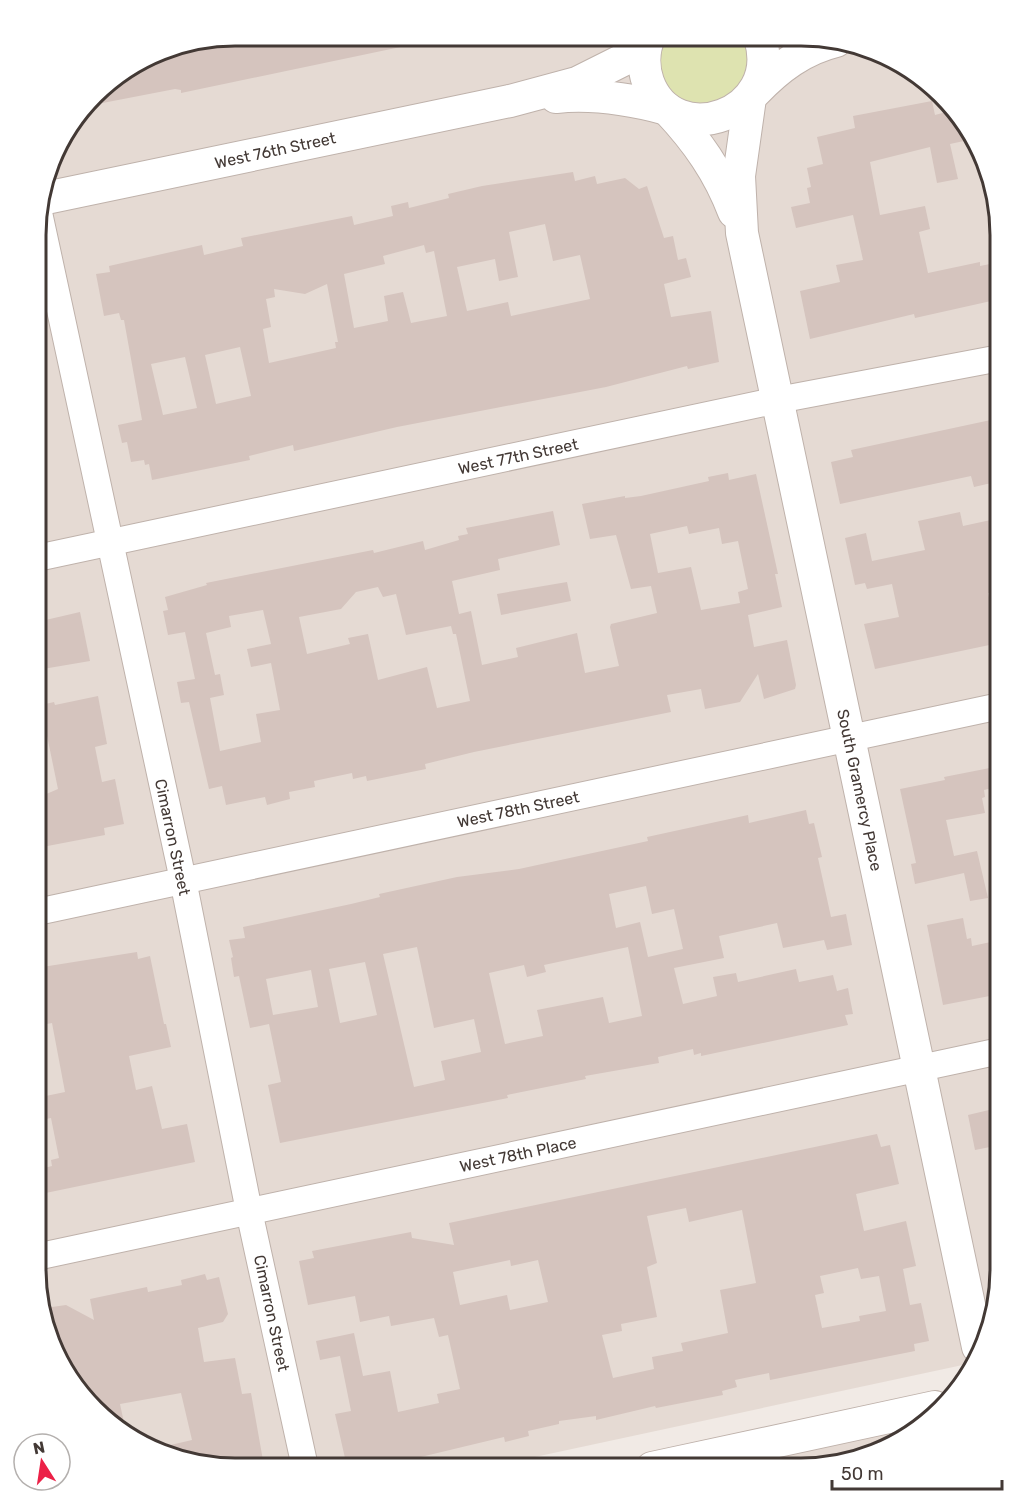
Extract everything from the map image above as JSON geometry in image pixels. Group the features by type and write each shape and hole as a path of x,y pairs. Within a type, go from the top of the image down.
{"street":[{"name":"West 76th Street","path":"51,197 510,101 577,83 625,59 637,47"},
{"name":"South Gramercy Place","path":"645,47 644,71 653,94 697,141 723,184 742,232"},
{"name":"South Gramercy Place","path":"763,47 765,53 762,78 751,96 742,139 739,176 742,232 976,1337"},
{"path":"751,96 776,71 812,47"},
{"name":"West 76th Street","path":"510,101 577,95 627,99 668,110 687,118 714,119 735,111 751,96"},
{"name":"Cimarron Street","path":"47,250 183,880 249,1211 303,1458"},
{"name":"West 77th Street","path":"47,556 778,400 990,360"},
{"name":"West 78th Street","path":"47,910 990,708"},
{"name":"West 78th Place","path":"47,1255 989,1053"},
{"path":"698,1458 927,1409"}],"shaded area":[{"path":"210,48 826,48 873,61 916,85 943,111 958,130 979,174 986,198 990,235 989,1281 986,1306 979,1330 963,1365 530,1458 235,1458 210,1456 163,1443 120,1419 78,1374 57,1330 48,1294 47,1269 47,235 48,210 53,186 66,152 85,120 120,85 152,66 186,53"},
{"path":"927,1409 906,1426 873,1443 850,1451 801,1458 698,1458"}],"green space":[{"path":"652,47 758,47 760,56 732,108 671,105 650,53"}],"building":[{"path":"400,47 181,93 181,90 175,89 101,103 120,85 152,66 186,53 210,48"},
{"path":"932,101 935,115 944,113 958,130 964,141 950,144 958,179 937,183 930,147 870,162 880,215 925,206 930,229 919,232 928,273 980,262 980,266 990,264 990,301 915,318 914,314 810,339 800,291 840,282 836,265 863,260 853,215 796,228 791,207 810,203 807,188 811,187 807,168 823,164 817,137 855,128 853,116"},
{"path":"573,172 575,181 595,176 597,184 625,178 639,189 647,186 664,238 673,236 678,260 686,258 691,277 664,284 671,317 711,311 719,362 688,369 687,366 606,387 397,427 294,451 293,445 249,456 250,460 152,480 149,464 145,465 144,460 131,462 127,442 122,443 118,425 142,420 124,320 121,320 119,313 104,316 96,274 110,272 109,266 202,245 204,255 243,246 241,238 352,216 354,225 393,216 391,206 408,202 409,208 449,198 448,194 482,186","holes":["545,224 553,261 580,255 590,299 511,316 508,302 467,311 457,267 495,259 499,281 518,277 509,232","424,245 426,253 434,251 447,316 411,323 403,292 384,296 388,321 354,328 344,274 385,264 383,256","327,284 338,342 335,342 336,348 269,363 263,329 271,327 266,299 275,297 274,289 305,294","240,347 251,396 216,404 205,355","185,357 197,408 163,415 151,364"]},
{"path":"990,420 990,483 974,487 971,476 840,504 831,462 853,457 851,450"},
{"path":"728,473 729,480 756,474 778,574 775,574 782,607 748,615 754,647 787,640 795,689 764,699 758,674 740,702 705,709 701,689 667,695 671,712 474,752 425,764 426,769 367,781 366,776 353,779 352,773 314,781 315,787 289,792 290,799 267,805 265,797 226,805 222,786 209,789 189,702 181,703 177,682 195,679 185,632 168,635 163,611 168,610 165,597 207,585 206,583 373,550 374,553 423,541 425,550 459,540 458,536 468,534 466,528 553,511 560,545 498,559 500,570 452,581 459,614 471,611 482,665 518,657 516,648 577,633 585,673 619,666 611,624 657,613 651,586 631,589 616,535 590,539 582,504 625,496 625,498 641,496 709,481 708,477","holes":["687,526 689,534 719,528 722,544 738,541 748,589 738,592 740,603 701,610 691,567 658,573 650,534","378,587 383,597 396,594 406,635 451,626 453,634 456,634 470,701 437,708 427,667 378,680 368,634 348,638 350,644 307,654 299,617 341,609 356,592","263,610 271,644 247,649 251,667 271,663 280,710 256,714 261,742 220,751 210,698 224,695 220,674 215,675 206,633 231,627 229,616"]},
{"path":"960,512 963,526 990,520 990,645 875,669 864,624 899,617 892,584 867,589 865,583 855,585 845,538 866,533 872,561 925,550 918,521"},
{"path":"567,582 571,601 501,615 497,594"},
{"path":"80,612 90,661 47,668 47,620"},
{"path":"98,696 107,744 95,747 102,782 115,779 124,824 104,828 105,835 47,846 47,794 58,789 47,736 47,704 54,702 55,705"},
{"path":"989,768 989,789 984,790 985,797 982,798 985,813 946,820 954,856 977,851 988,898 970,901 964,873 915,884 911,864 916,863 900,789 945,780 944,777"},
{"path":"806,810 809,824 814,823 822,857 818,858 831,917 846,914 852,945 827,950 824,940 783,948 777,923 719,936 724,958 674,968 683,1004 717,996 713,977 736,973 738,982 796,969 799,982 833,975 837,991 848,988 853,1014 845,1015 848,1025 701,1056 701,1053 694,1055 693,1049 658,1057 659,1063 585,1076 586,1079 507,1095 508,1098 280,1143 268,1085 281,1082 269,1024 250,1028 239,976 234,977 229,940 245,938 243,927 351,904 380,897 379,894 457,877 519,869 648,841 647,837 748,815 749,823","holes":["646,886 652,914 674,909 683,949 648,957 640,922 616,928 609,894","417,947 434,1028 474,1019 481,1052 441,1061 445,1080 414,1087 383,954","628,947 642,1016 609,1023 603,997 537,1010 543,1036 505,1044 489,973 524,965 527,977 546,972 544,965","365,962 377,1015 340,1023 329,969","311,970 318,1007 273,1015 266,979"]},
{"path":"963,918 967,939 971,938 972,946 989,942 989,996 943,1005 927,925"},
{"path":"137,952 138,959 150,956 171,1047 129,1056 136,1090 152,1086 162,1129 187,1124 195,1162 47,1193 47,1167 52,1166 51,1160 59,1158 51,1118 47,1119 47,1096 65,1092 52,1023 47,1024 47,966"},
{"path":"989,1110 989,1147 975,1150 968,1115"},
{"path":"877,1134 881,1147 890,1145 899,1184 856,1194 864,1231 906,1221 916,1266 903,1269 910,1305 921,1303 929,1341 914,1344 915,1351 770,1380 769,1373 735,1380 737,1387 722,1391 723,1395 656,1408 655,1406 596,1420 596,1416 559,1421 559,1424 528,1431 529,1436 505,1442 504,1437 416,1458 345,1458 335,1414 351,1411 340,1356 320,1360 316,1341 354,1333 363,1376 390,1371 398,1412 439,1403 437,1394 460,1389 448,1335 439,1337 434,1318 391,1326 389,1316 360,1322 355,1296 308,1305 299,1261 314,1258 312,1251 411,1232 412,1238 454,1245 449,1223","holes":["686,1208 689,1222 742,1210 756,1283 720,1290 728,1333 681,1343 683,1351 652,1357 654,1369 613,1378 602,1335 622,1331 621,1324 657,1317 647,1267 657,1263 647,1216","510,1260 511,1266 538,1260 548,1302 510,1310 507,1295 460,1305 453,1272","858,1268 861,1279 879,1276 886,1311 859,1316 860,1321 822,1328 815,1295 824,1293 820,1276"]},
{"path":"205,1274 207,1280 219,1277 228,1314 223,1322 198,1328 204,1362 235,1358 242,1394 251,1393 263,1458 210,1456 169,1445 192,1440 181,1393 120,1404 124,1421 85,1384 66,1352 50,1307 66,1305 94,1320 90,1299 147,1287 148,1292 182,1285 181,1280"}]}
